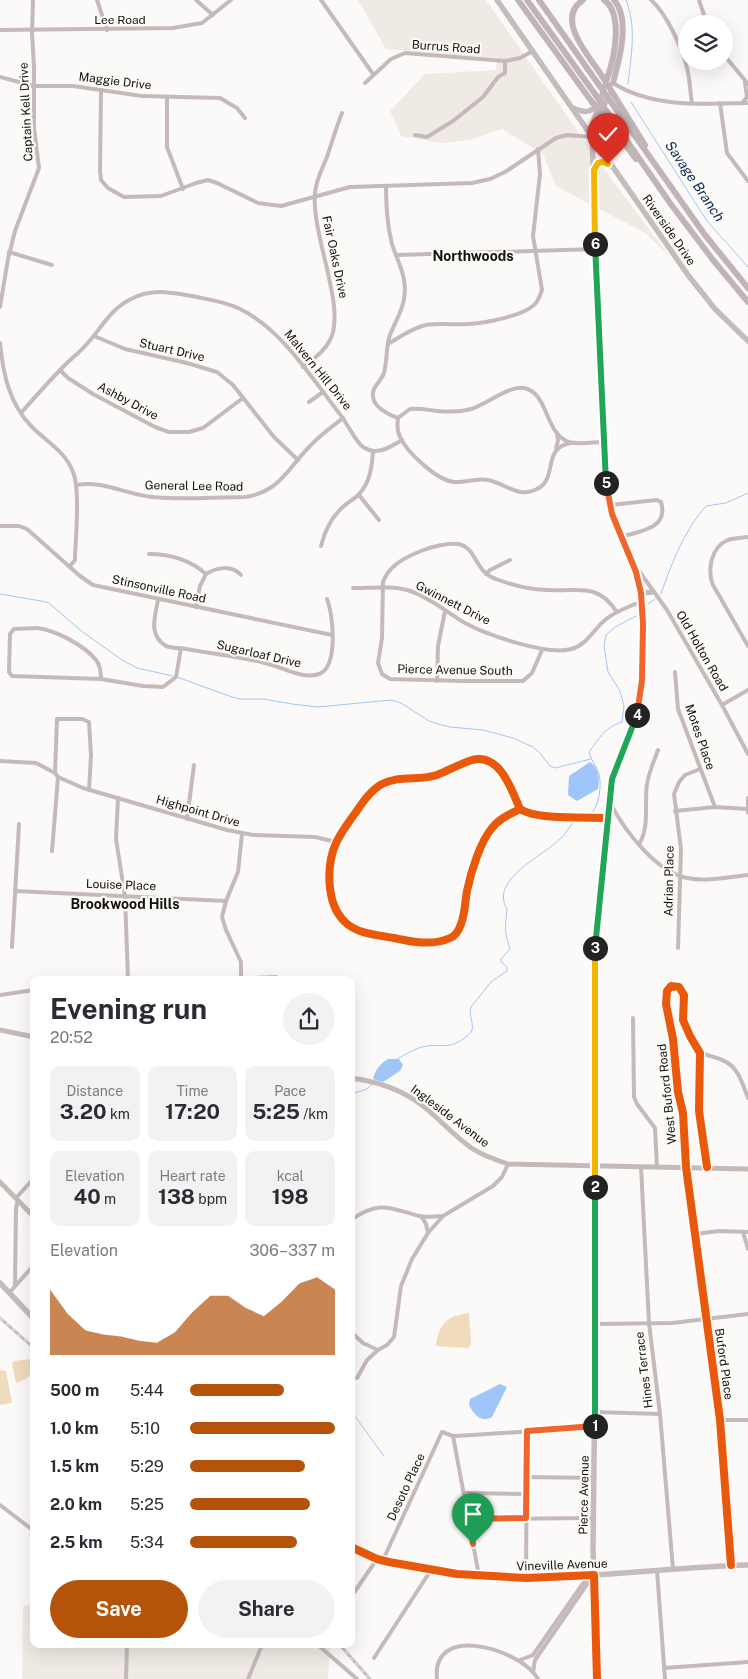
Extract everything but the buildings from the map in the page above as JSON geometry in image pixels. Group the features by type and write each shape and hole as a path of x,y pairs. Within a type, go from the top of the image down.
{"highway":[{"path":"518,0 595,104 606,115"},
{"path":"527,0 595,94 606,115 713,260 748,302"},
{"path":"539,0 599,85 612,98 705,235 748,288"},
{"path":"583,0 574,8 572,25 579,41 607,79 612,98"},
{"path":"604,0 610,5 616,18 614,52 607,79"},
{"path":"607,79 619,57 622,24 621,12 614,0"}],"main road":[{"name":"Riverside Drive","path":"498,0 698,288 715,309 748,342"},
{"name":"Pierce Avenue","path":"597,1679 594,1575 596,1324 594,964 609,796 615,768 634,725 640,702 643,630 641,593 632,562 620,537 605,482 592,137 595,104 607,79"},
{"name":"Pierce Avenue","path":"592,137 607,79"},
{"path":"572,108 586,112 592,111 595,104"},
{"path":"594,170 597,164 601,162 605,162 613,168"},
{"path":"641,593 653,592"},
{"path":"0,1284 30,1315"},
{"name":"Vineville Avenue","path":"355,1549 380,1560 431,1570 480,1576 526,1578 748,1565"}],"street":[{"name":"Captain Kell Drive","path":"0,306 15,231 39,168 34,128 33,0"},
{"path":"97,0 107,30"},
{"path":"196,0 213,16"},
{"name":"Lee Road","path":"0,30 174,28 202,23 231,0"},
{"path":"320,0 373,74"},
{"path":"651,0 665,15 685,62 692,103"},
{"path":"699,0 704,15"},
{"name":"Burrus Road","path":"365,83 391,59 409,53 505,61 520,58 533,51"},
{"path":"415,135 427,137 483,98 498,77 505,73 505,61"},
{"path":"733,66 746,82 747,97 742,103"},
{"path":"0,77 34,86"},
{"path":"607,79 638,96 692,103 748,103"},
{"name":"Maggie Drive","path":"34,86 73,86 142,96 220,98 237,108 245,118"},
{"path":"102,90 100,105 101,180 116,194 124,197 161,196 208,180 258,203 284,205 350,186 480,182 505,172 552,140 561,136 592,137"},
{"path":"167,97 168,152 183,189"},
{"path":"720,103 727,153 748,181"},
{"name":"Fair Oaks Drive","path":"303,367 322,352 330,341 334,327 334,307 317,231 315,197 320,173 342,113"},
{"path":"388,344 418,327 440,324 478,324 503,318 531,307 540,296 542,290 533,236 540,174 538,149"},
{"path":"386,186 392,245 404,274 405,292 403,304 388,344 384,374 374,389 373,399 384,411 398,418"},
{"path":"397,255 596,249"},
{"path":"10,252 52,265"},
{"name":"Malvern Hill Drive","path":"21,413 94,336 106,318 118,307 132,298 156,291 230,305 254,317 277,335 344,418 359,443 373,451"},
{"name":"Stuart Drive","path":"94,336 126,349 213,370 228,380 274,437 298,460"},
{"path":"0,343 6,382 11,396 33,428 65,457 72,470 76,485 76,556 70,566"},
{"name":"Ashby Drive","path":"60,370 68,378 93,394 154,427 169,432 189,432 203,428 243,398"},
{"path":"557,433 558,443 552,458 549,475 544,484 534,491 523,492 511,490 498,483 486,480 454,482 440,478 420,461 402,440 398,431 398,418 406,411 412,409 447,412 472,409 512,390 524,388 531,391 540,400 552,427 571,443"},
{"path":"308,402 323,392"},
{"name":"General Lee Road","path":"76,485 99,484 132,494 154,497 245,497 258,494 275,486 312,444 344,418"},
{"path":"321,546 332,518 341,508 358,495 370,476 373,451 386,449 402,440"},
{"path":"556,450 564,444 604,442"},
{"path":"358,495 379,520"},
{"path":"610,505 657,500 662,505 662,518 657,524 620,537"},
{"name":"Stinsonville Road","path":"0,526 27,528 93,585 332,635"},
{"path":"748,538 725,542 713,556 710,574 713,585 748,646"},
{"path":"383,587 386,575 399,562 420,552 450,545 461,545 469,548 480,569 495,579 548,590 591,590 604,597 617,612"},
{"path":"149,554 188,561 206,574"},
{"path":"486,574 510,560"},
{"name":"Old Holton Road","path":"632,562 667,610 748,754"},
{"path":"196,607 200,586 206,574 219,568 237,571 241,575"},
{"name":"Gwinnett Drive","path":"352,588 383,587 414,593 476,628 542,650"},
{"name":"Pierce Avenue South","path":"383,587 382,638 378,663 379,670 390,679 523,681 532,673 542,650"},
{"name":"Sugarloaf Drive","path":"158,600 154,625 157,638 166,646 253,660 274,665 296,674 313,675 326,668 330,656 333,620 327,599"},
{"path":"542,650 561,651 578,647 589,639 602,622 617,612 642,602"},
{"path":"437,681 438,646 445,610"},
{"path":"101,679 96,660 62,635 47,629 37,628 14,629 10,634 9,672 13,677 101,679 143,686 163,687 176,677 182,648"},
{"name":"Motes Place","path":"675,672 678,709 715,807"},
{"path":"722,705 748,690"},
{"path":"52,851 57,775 57,718 82,719 89,722 91,739 89,790"},
{"path":"639,844 645,825 647,782 658,750"},
{"path":"520,809 500,820 487,835 470,880 462,923 455,936 436,942 402,940 368,933 345,922 334,906 330,886 330,869 336,842 366,799 376,788 383,784 433,776 474,760 488,761 499,768 520,809 525,812 538,815 607,818"},
{"name":"Highpoint Drive","path":"0,761 36,763 74,785 242,834 315,837 336,842"},
{"path":"187,819 194,765"},
{"name":"Adrian Place","path":"678,948 681,844 674,794 679,782 685,776 700,769"},
{"path":"609,796 611,804 639,844 662,867 680,876 697,880 748,875"},
{"path":"118,798 117,851 124,882 128,976"},
{"path":"748,798 748,813"},
{"path":"675,811 715,807 748,809"},
{"path":"12,947 19,824"},
{"path":"242,834 238,872 223,913 223,924 241,962 242,976"},
{"name":"Louise Place","path":"14,891 226,901"},
{"name":"West Buford Road","path":"686,1167 683,1113 678,1092 675,1052 666,1004 668,990 675,986 679,987 683,992 683,1020 700,1053"},
{"path":"0,995 30,991"},
{"path":"633,1018 634,1097 655,1128 657,1167"},
{"path":"0,1030 30,1035"},
{"path":"708,1168 698,1095 700,1053 729,1062 737,1071 746,1087 748,1098"},
{"name":"Ingleside Avenue","path":"355,1079 380,1084 402,1093 421,1105 471,1148 488,1157 508,1164 748,1169"},
{"path":"357,1378 367,1360 387,1345 394,1337 402,1286 412,1259 428,1233 443,1216 493,1186 502,1177 508,1164"},
{"name":"Hines Terrace","path":"641,1167 649,1323 660,1414 673,1569"},
{"name":"Buford Place","path":"686,1167 720,1420 732,1565"},
{"path":"0,1182 30,1213"},
{"path":"15,1285 17,1199 30,1183"},
{"path":"355,1217 380,1207 398,1208 421,1216 443,1216"},
{"path":"421,1216 426,1224 428,1233"},
{"path":"695,1234 703,1232 746,1232 748,1249"},
{"path":"9,1293 30,1270"},
{"path":"596,1324 706,1320 748,1314"},
{"path":"355,1336 363,1343 378,1350"},
{"path":"595,1412 660,1414"},
{"path":"720,1420 748,1420"},
{"path":"480,1576 453,1436 595,1427"},
{"path":"526,1578 527,1431"},
{"name":"Desoto Place","path":"380,1560 442,1432 453,1436"},
{"path":"526,1477 595,1478"},
{"path":"464,1493 526,1494"},
{"path":"0,1505 30,1528"},
{"path":"469,1519 594,1518"},
{"path":"355,1592 380,1560"},
{"path":"374,1658 431,1570"},
{"path":"657,1570 665,1679"},
{"path":"520,1660 533,1655 584,1582 594,1575"},
{"path":"533,1672 535,1660 594,1575"},
{"path":"437,1679 437,1667 444,1654 448,1650 459,1646 470,1645 491,1649 520,1660 538,1679"},
{"path":"126,1679 127,1648"},
{"path":"248,1679 261,1648"},
{"path":"322,1648 358,1679"},
{"path":"664,1668 748,1662"}],"shaded area":[{"path":"358,0 486,0 607,173 670,257 645,233 556,186 543,154 502,129 470,140 442,143 401,136 390,111 425,74 496,70 497,58 386,49"},
{"path":"469,1313 471,1345 468,1348 436,1346 439,1332 445,1322 455,1316"},
{"path":"30,1359 30,1375 16,1383 12,1364 14,1361"},
{"path":"0,1370 6,1371 12,1403 0,1405"},
{"path":"30,1603 30,1648 330,1648 328,1679 22,1679 23,1607"}],"water":[{"path":"590,762 598,774 598,789 577,801 568,795 569,776"},
{"path":"388,1059 399,1059 403,1065 400,1071 383,1082 375,1080 373,1078 377,1069"},
{"path":"500,1384 507,1387 492,1417 484,1419 478,1417 469,1405 470,1399"}],"waterway":[{"name":"Savage Branch","path":"626,0 632,31 632,52 628,84"},
{"name":"Savage Branch","path":"631,102 707,221 748,267"},
{"path":"661,594 679,547 691,526 706,506 726,503 748,493"},
{"path":"0,594 49,603 80,630 122,660 137,668 173,676"},
{"path":"648,604 655,599"},
{"path":"589,816 597,803 600,785 598,771 589,752 607,730 622,722 624,706 620,691 608,672 604,646 606,635 615,627 636,616"},
{"path":"177,677 240,699 264,699 318,707 391,700 401,703 429,721 438,724 483,730 513,738 533,747 550,766 555,768 591,759"},
{"path":"397,1059 422,1047 451,1045 471,1033 471,1007 492,981 507,971 507,967 501,962 501,959 510,949 506,929 507,909 503,898 505,888 521,869 563,836 576,819"},
{"path":"355,1093 367,1089 372,1084"},
{"path":"355,1416 384,1456"}],"railway":[{"path":"0,1318 30,1344"},
{"path":"343,1648 370,1679"}],"cycle path":[{"path":"520,809 504,775 497,767 482,759 472,760 430,777 395,780 382,784 361,804 336,843 329,873 334,905 345,922 355,929 415,942 437,942 452,937 457,932 463,916 467,891 476,858 488,834 501,819 520,809 537,815 607,818"},
{"path":"707,1167 699,1111 700,1053 683,1020 684,995 679,987 671,986 667,991 666,1004 673,1039 678,1092 683,1113 686,1167 720,1420 731,1565"},
{"path":"355,1549 377,1559 389,1562 457,1574 526,1578 594,1575 597,1679"}],"district":[{"name":"Northwoods","path":"473,256"},
{"name":"Brookwood Hills","path":"125,904"}],"route":[{"path":"473,1544 469,1519 526,1518 527,1431 595,1427 595,943 612,779 634,725 640,702 643,624 639,581 615,524 605,482 594,170 598,163 605,162 608,164"}]}
